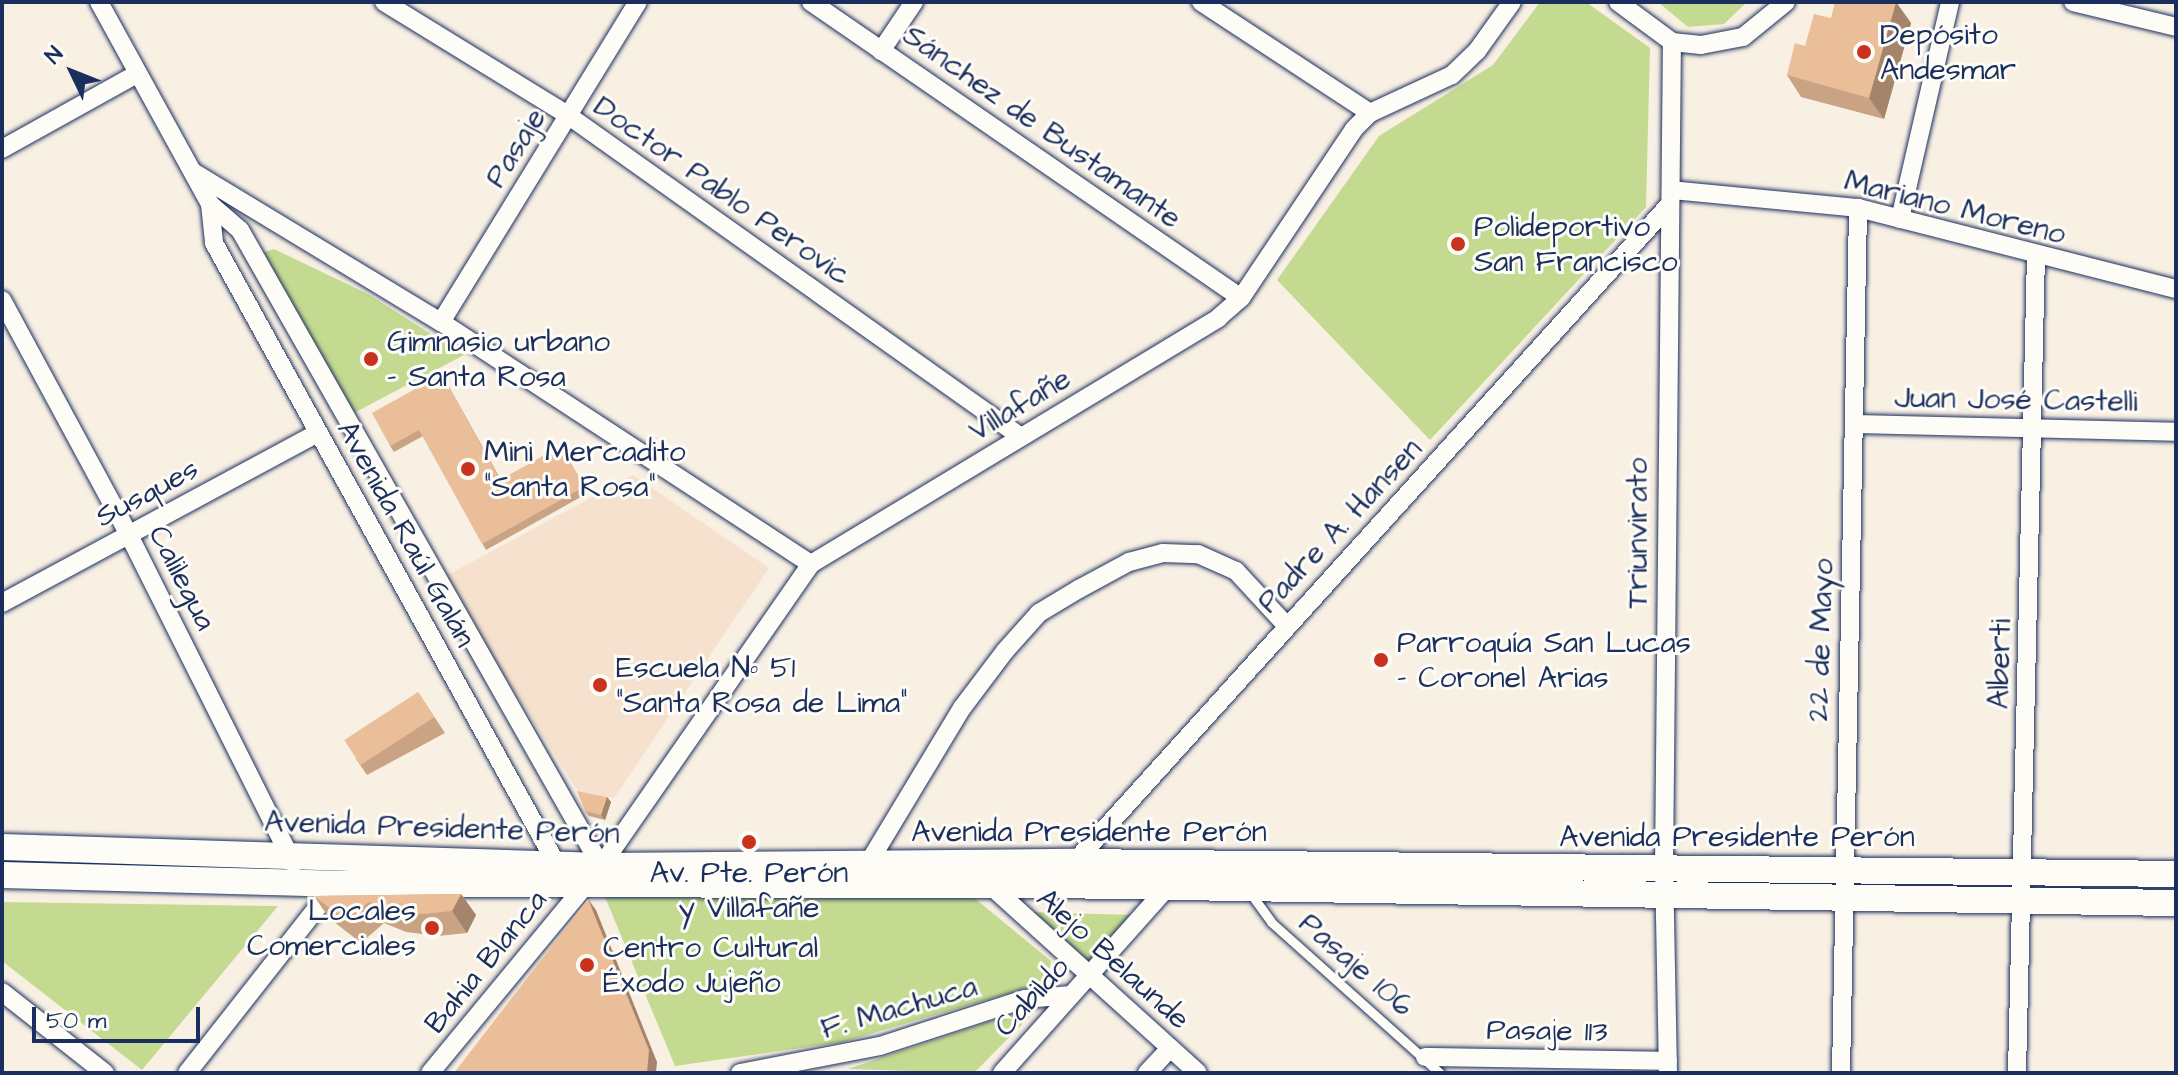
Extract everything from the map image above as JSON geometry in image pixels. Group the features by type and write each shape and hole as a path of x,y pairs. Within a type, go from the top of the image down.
{"main road":[{"name":"Avenida Presidente Perón","path":"3,845 289,855 578,875 853,887 1053,885 1664,899 2176,903"},
{"name":"Avenida Presidente Perón","path":"8,875 336,884 868,864 1075,862 2176,874"}],"street":[{"name":"Avenida Raúl Galán","path":"99,2 210,204 240,230 578,875"},
{"name":"Doctor Pablo Perovic","path":"384,2 569,116 1021,437"},
{"name":"Pasaje","path":"441,322 638,2"},
{"name":"Sánchez de Bustamante","path":"811,2 1241,298"},
{"path":"881,51 914,2"},
{"path":"1201,2 1370,113 1452,75 1477,51 1512,2"},
{"path":"1618,2 1672,42 1701,45 1743,37 1786,2"},
{"path":"1900,219 1950,2"},
{"path":"2073,2 2176,27"},
{"name":"Triunvirato","path":"1668,1067 1664,869 1672,42"},
{"path":"2,149 137,74"},
{"name":"Villafañe","path":"578,875 811,564 1021,437 1241,298 1370,113"},
{"path":"190,171 441,322 811,564"},
{"name":"Mariano Moreno","path":"1670,198 1858,208 2036,257 2176,289"},
{"name":"Padre A. Hansen","path":"1053,885 1670,198"},
{"name":"Avenida Raúl Galán","path":"210,204 214,243 318,433 578,875"},
{"name":"22 de Mayo","path":"1841,1073 1842,868 1858,208"},
{"name":"Alberti","path":"2017,1073 2036,428 2036,257"},
{"name":"Calilegua","path":"2,300 129,535 304,884"},
{"name":"Juan José Castelli","path":"1855,424 2176,432"},
{"name":"Susques","path":"2,603 318,433"},
{"path":"853,887 962,708 1005,651 1039,613 1129,562 1163,553 1198,554 1236,571 1285,624"},
{"path":"3,845 8,875"},
{"name":"Bahia Blanca","path":"430,1073 578,875"},
{"path":"187,1073 336,884"},
{"name":"Alejo Belaunde","path":"990,885 1198,1073"},
{"name":"Cabildo","path":"1002,1073 1168,887"},
{"path":"2,992 105,1073"},
{"name":"F. Machuca","path":"740,1073 846,1054 1025,999 1071,995"},
{"path":"1147,1073 1170,1048"},
{"name":"Pasaje 113","path":"1425,1057 1668,1067"}],"lane":[{"name":"Pasaje 106","path":"1247,888 1271,922 1440,1073"}],"shaded area":[{"name":"Escuela Nº 51 \"Santa Rosa de Lima\"","path":"633,475 769,568 614,798 578,791 442,578"}],"green space":[{"name":"Polideportivo San Francisco","path":"1540,2 1586,2 1650,48 1646,207 1430,440 1277,280 1379,136 1493,65"},
{"path":"1658,2 1747,2 1724,24 1688,27"},
{"path":"274,249 368,294 464,355 350,415 261,253"},
{"path":"972,896 1051,961 1047,982 843,1042 675,1066 605,897"},
{"path":"2,902 278,906 142,1070 2,961"},
{"path":"1029,912 1134,915 1089,964"},
{"path":"1042,1004 974,1073 848,1069"}],"building":[{"path":"1835,2 1896,2 1869,98 1787,75 1795,43 1805,46 1814,14 1831,18"},
{"name":"Mini Mercadito \"Santa Rosa\"","path":"442,374 500,480 561,446 584,487 482,544 419,430 390,446 372,413"},
{"path":"418,692 434,717 361,765 344,740"},
{"path":"577,791 607,797 601,815 585,811"},
{"path":"461,894 452,911 423,914 391,911 369,902 346,921 314,896"},
{"name":"Centro Cultural Éxodo Jujeño","path":"588,899 649,1050 647,1073 454,1073"}],"place":[{"name":"Depósito Andesmar","path":"1864,52"},
{"name":"Polideportivo San Francisco","path":"1458,244"},
{"name":"Gimnasio urbano - Santa Rosa","path":"371,359"},
{"name":"Mini Mercadito \"Santa Rosa\"","path":"468,469"},
{"name":"Parroquía San Lucas - Coronel Arias","path":"1381,660"},
{"name":"Escuela Nº 51 \"Santa Rosa de Lima\"","path":"600,685"},
{"name":"Av. Pte. Perón y Villafañe","path":"749,842"},
{"name":"Locales Comerciales","path":"432,928"},
{"name":"Centro Cultural Éxodo Jujeño","path":"587,965"}]}
